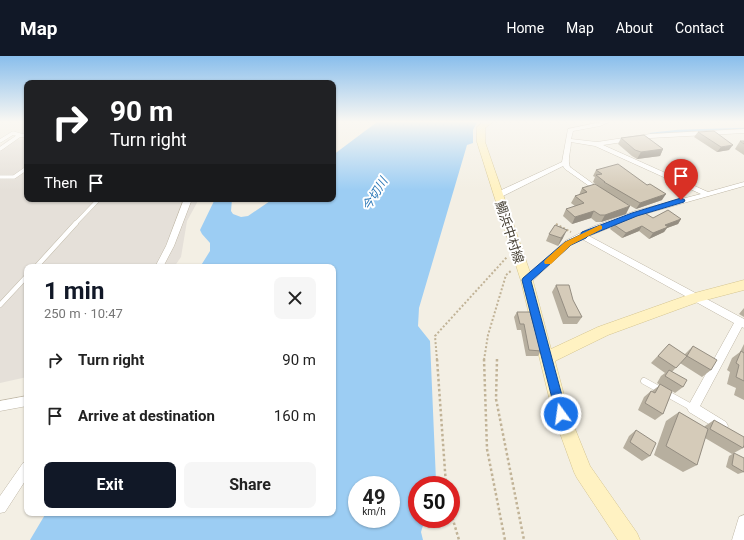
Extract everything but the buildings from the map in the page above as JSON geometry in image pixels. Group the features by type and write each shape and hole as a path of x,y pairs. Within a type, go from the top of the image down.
{"main road":[{"name":"鯛浜中村線","path":"482,145 518,258 527,280 548,357 561,414 583,472 630,540"},
{"path":"548,357 603,331 696,298 744,285"}],"street":[{"path":"568,145 565,163 567,168 610,198"},
{"path":"598,145 620,156 708,194"},
{"path":"498,195 565,163"},
{"path":"527,280 568,244 595,229 632,212 744,184"},
{"path":"161,264 170,246 187,202"},
{"path":"582,237 742,323 693,408 731,431"},
{"path":"0,406 24,402"},
{"path":"0,507 24,471"},
{"path":"739,540 744,522"}],"lane":[{"path":"0,177 14,178 24,170"},
{"path":"39,264 96,202"},
{"path":"0,305 24,279"},
{"path":"644,382 693,408"}],"path":[{"path":"556,224 582,237"},
{"path":"445,476 435,336 506,258 518,258"},
{"path":"505,540 487,448 484,362 488,335 506,275 518,258"},
{"path":"497,359 496,399 524,540"},
{"path":"455,528 459,540"}],"shaded area":[{"path":"2,145 24,145 24,202 197,202 187,221 181,257 176,264 24,264 24,378 0,383 0,146"}],"water":[{"name":"今切川","path":"347,145 468,145 419,308 418,326 430,341 436,476 408,476 408,528 422,528 421,532 423,540 30,540 44,516 336,516 336,264 202,264 210,251 210,243 200,230 214,202 232,202 231,211 233,214 241,217 248,216 269,202 336,202 336,153"}],"slow traffic":[{"path":"548,262 568,244 600,227"}],"route":[{"path":"561,414 548,357 527,280 568,244 585,234 635,214 681,200"}]}
